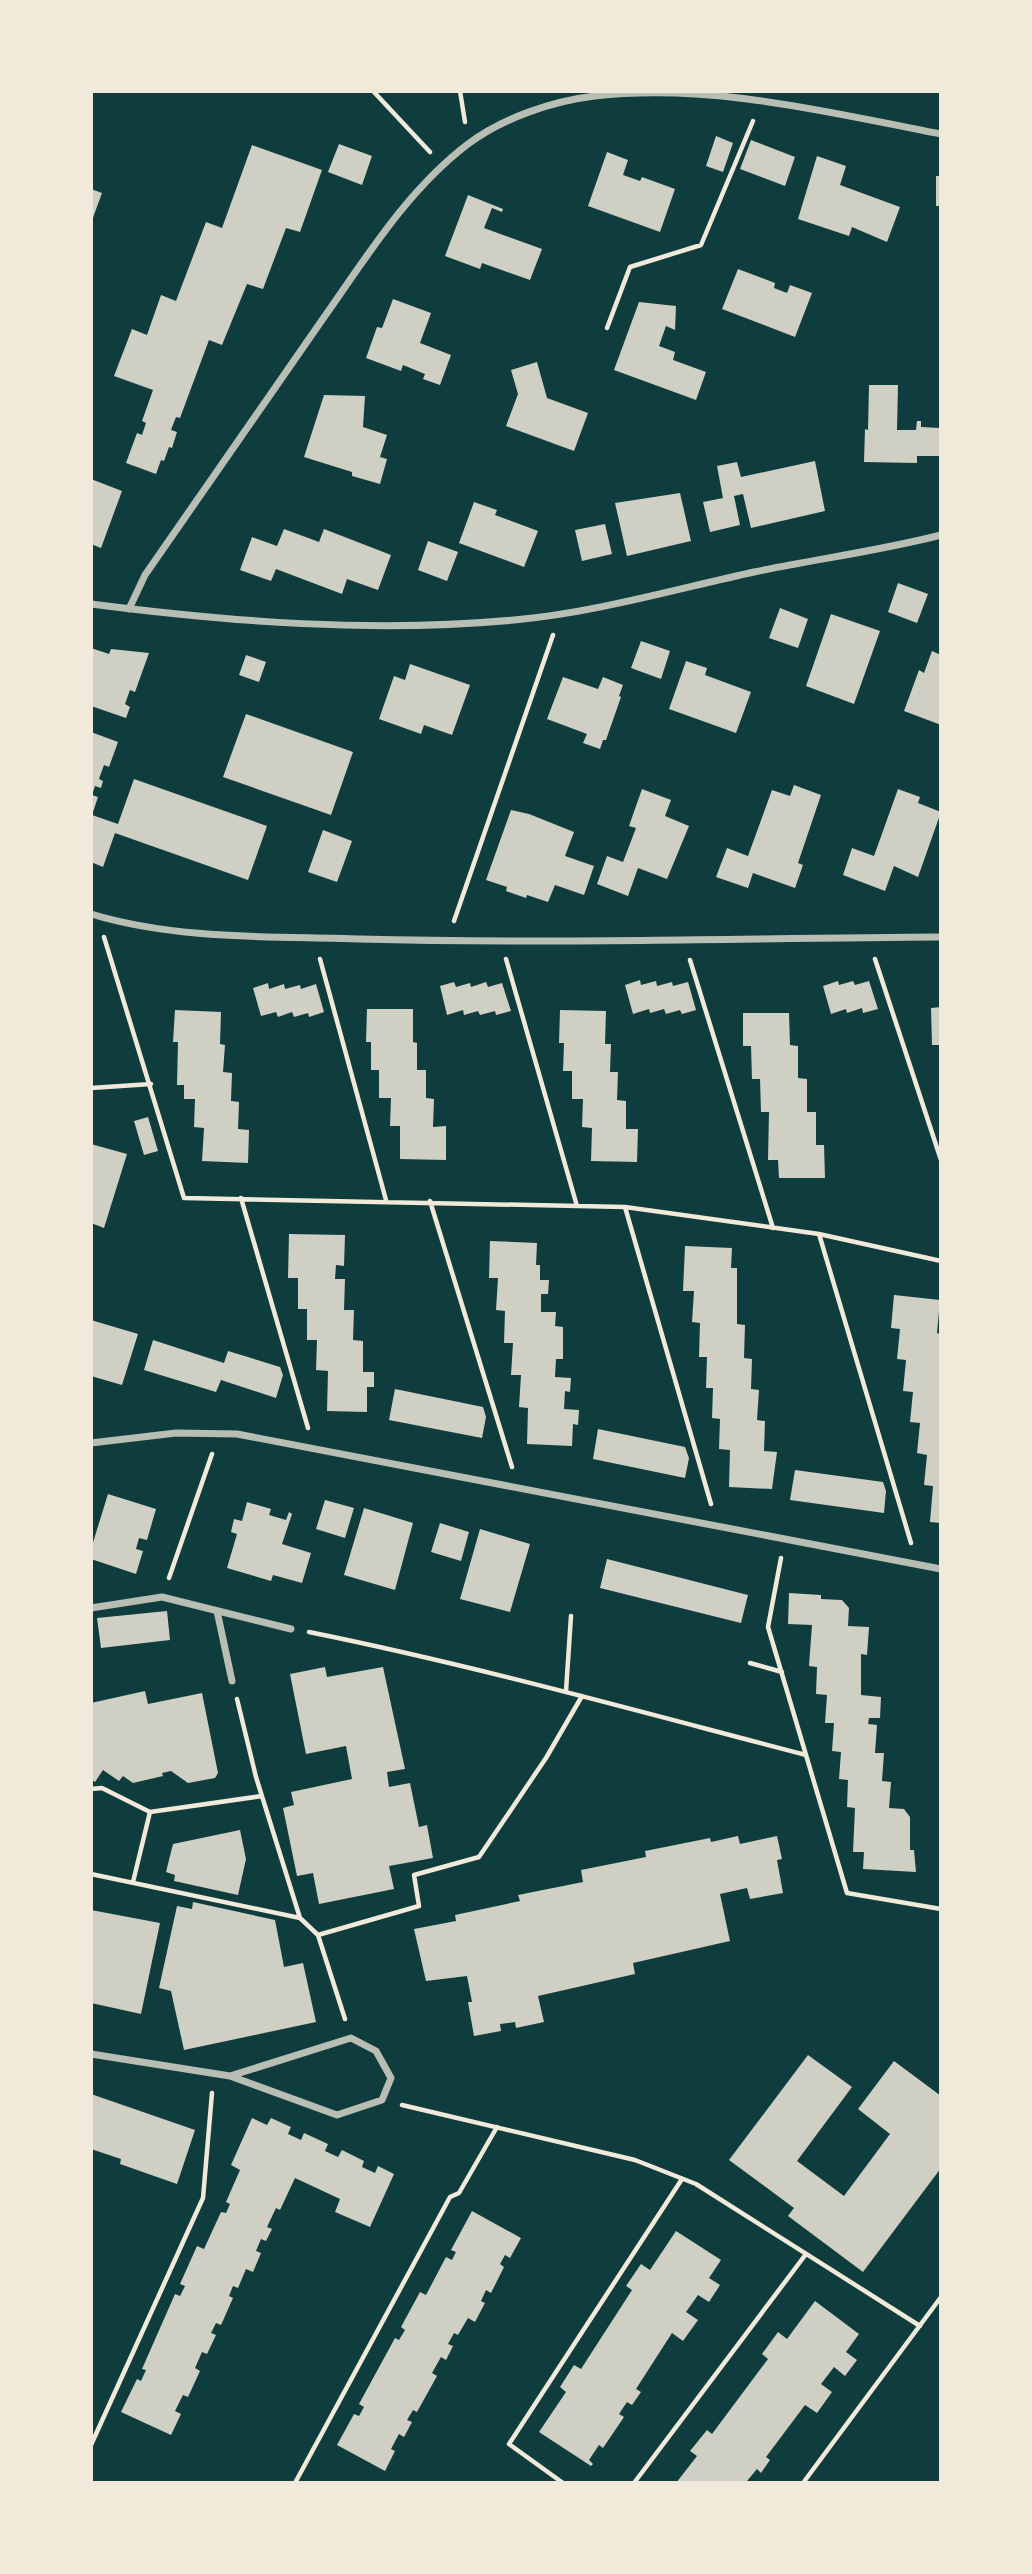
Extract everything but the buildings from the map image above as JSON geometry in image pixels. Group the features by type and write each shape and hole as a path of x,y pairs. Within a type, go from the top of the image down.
{"street":[{"path":"129,609 145,575 378,242 442,166 469,143 507,121 554,104 593,96 675,92 733,96 941,134"},
{"path":"91,604 245,621 390,625 515,620 560,614 941,535"},
{"path":"94,915 136,925 197,934 447,941 941,937"},
{"path":"91,1443 176,1433 237,1434 941,1569"},
{"path":"91,1608 162,1597 291,1629"},
{"path":"217,1611 232,1681"},
{"path":"91,2054 230,2076 337,2115 382,2100 391,2078 376,2051 351,2038 230,2076"}],"path":[{"path":"373,91 442,166"},
{"path":"460,91 469,143"},
{"path":"607,328 630,267 701,245 761,101"},
{"path":"447,941 560,614"},
{"path":"94,915 150,1084 184,1198 386,1200 625,1207 819,1234 941,1261"},
{"path":"314,937 386,1200"},
{"path":"868,938 941,1160"},
{"path":"683,939 773,1228"},
{"path":"501,941 577,1206"},
{"path":"91,1088 150,1084"},
{"path":"240,1199 314,1449"},
{"path":"430,1202 518,1488"},
{"path":"625,1207 700,1461 716,1525"},
{"path":"819,1234 917,1564"},
{"path":"162,1597 219,1434"},
{"path":"785,1538 768,1627 847,1893 941,1909"},
{"path":"566,1691 571,1616"},
{"path":"291,1629 566,1691 806,1755"},
{"path":"750,1663 782,1672"},
{"path":"232,1681 262,1796 300,1918 318,1935 351,2038"},
{"path":"318,1935 419,1906 414,1875 479,1857 546,1758 582,1696"},
{"path":"91,1789 102,1788 150,1812 262,1796"},
{"path":"133,1882 150,1812"},
{"path":"91,1874 300,1918"},
{"path":"91,2445 203,2198 214,2073"},
{"path":"382,2100 635,2160 696,2184 920,2326"},
{"path":"295,2483 450,2197 459,2193 497,2127"},
{"path":"563,2483 509,2444 682,2179"},
{"path":"634,2483 806,2254"},
{"path":"803,2483 941,2297"}]}
